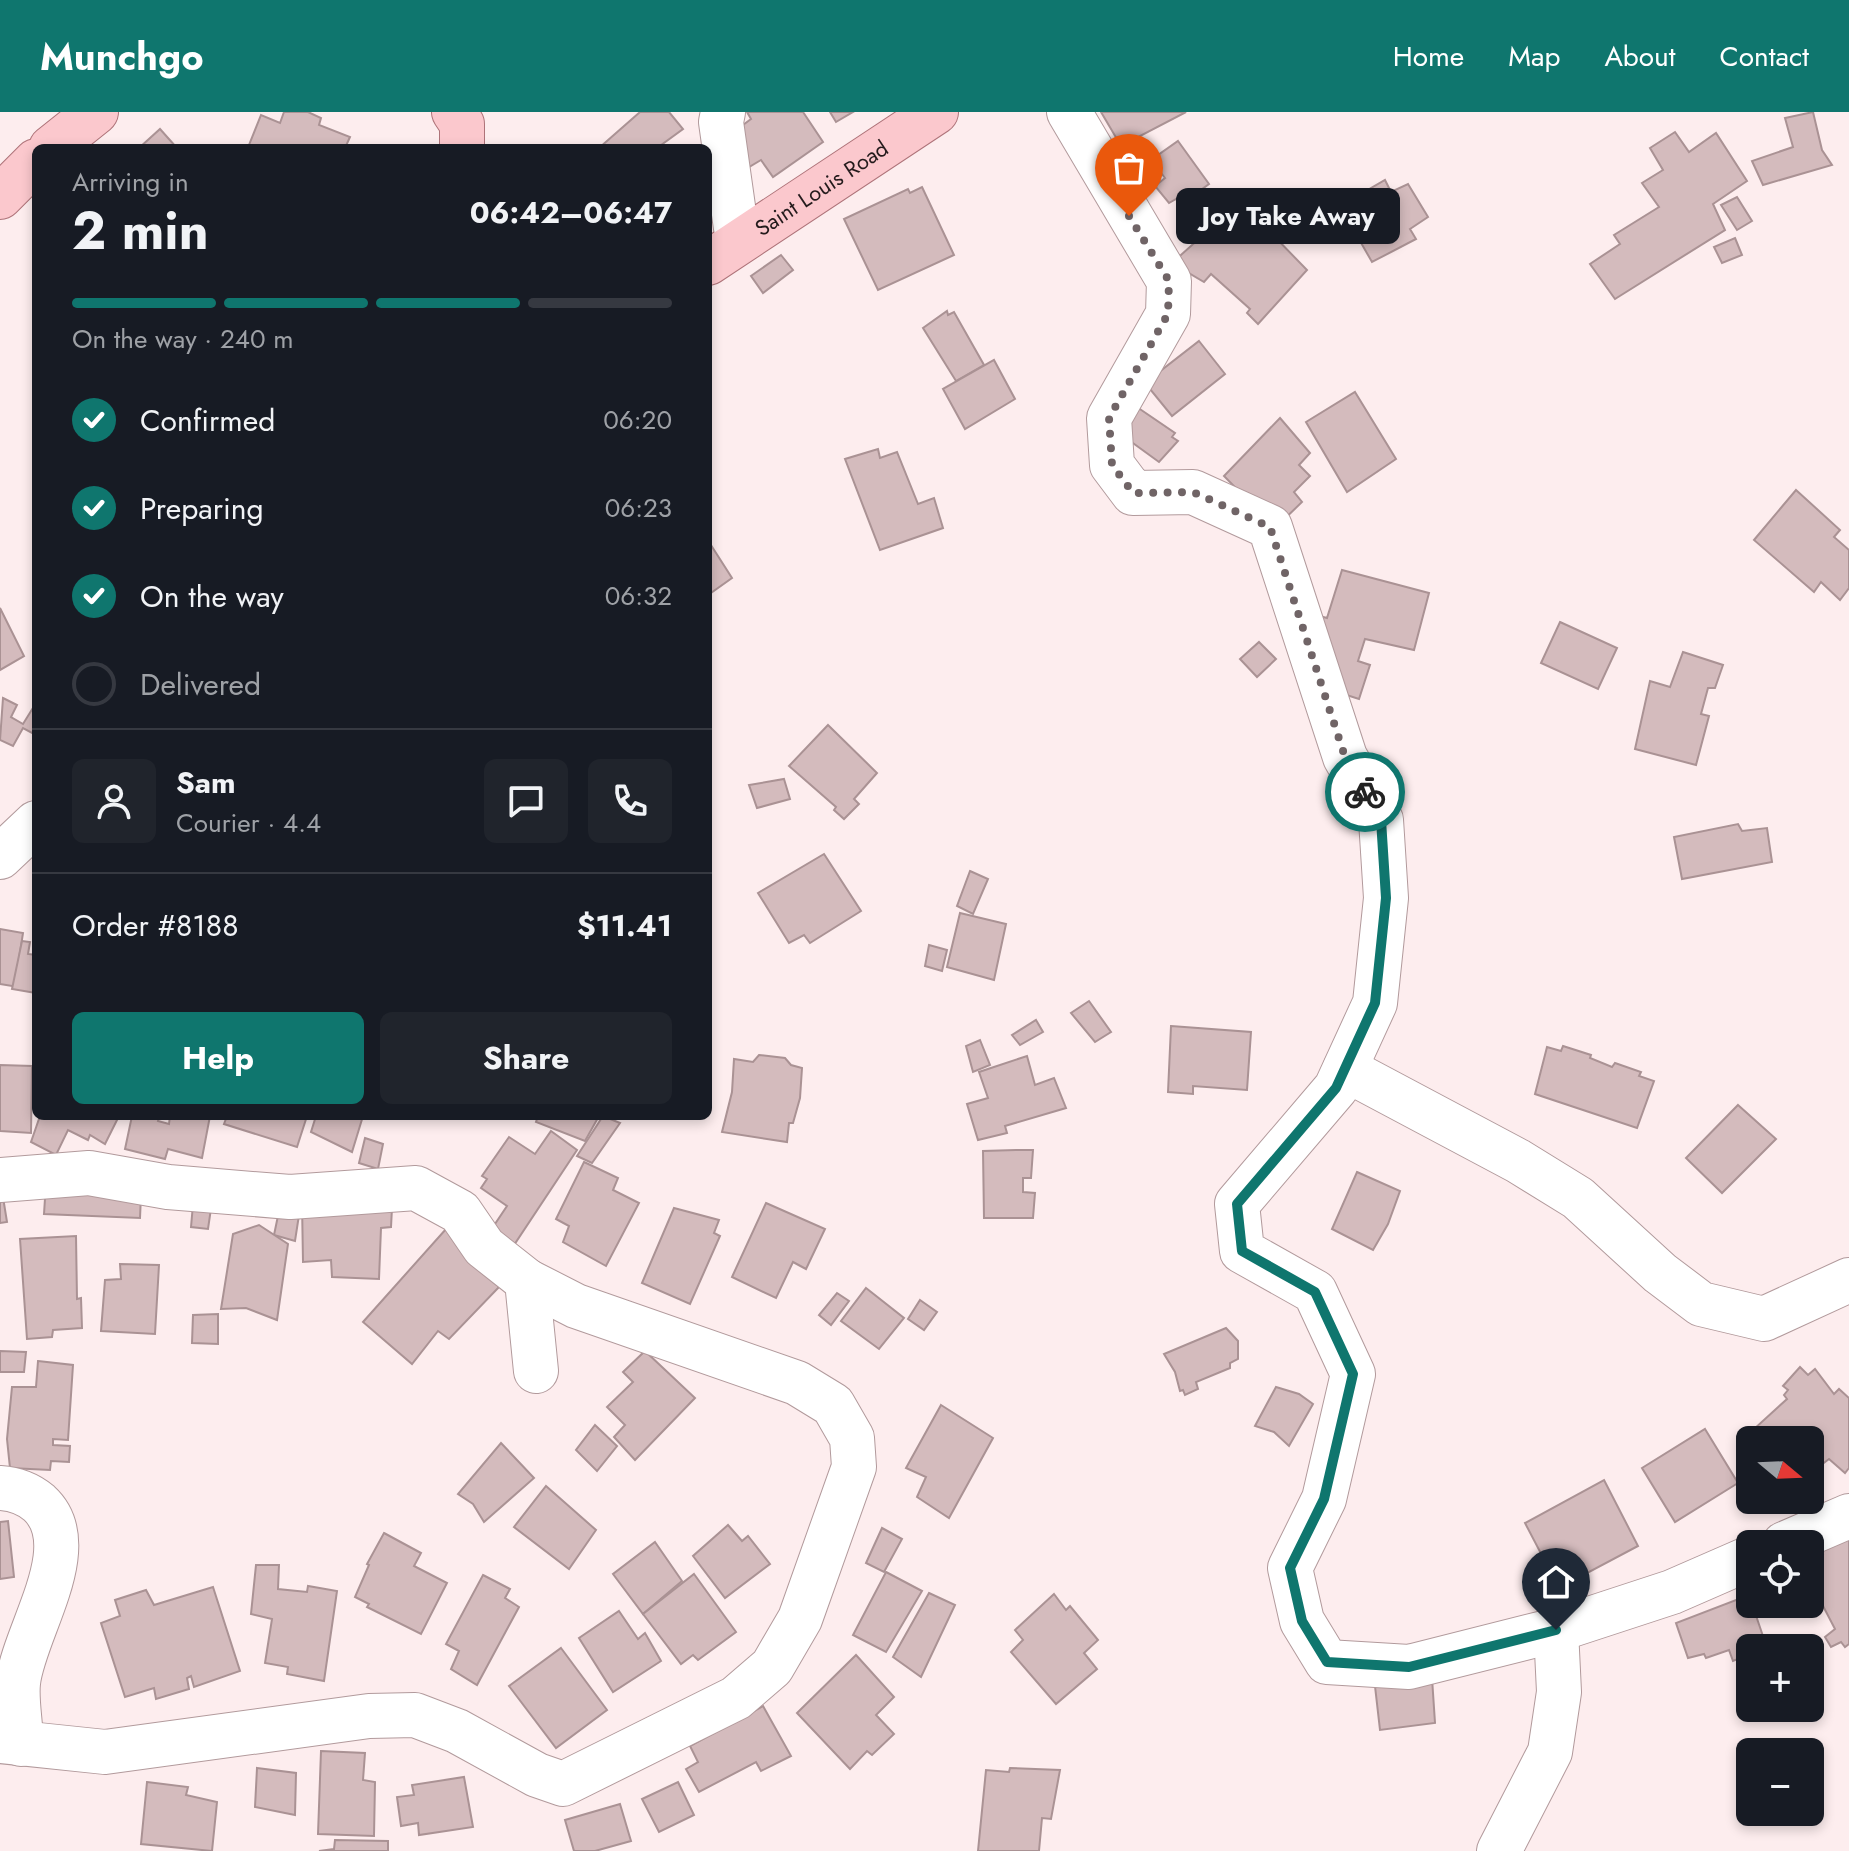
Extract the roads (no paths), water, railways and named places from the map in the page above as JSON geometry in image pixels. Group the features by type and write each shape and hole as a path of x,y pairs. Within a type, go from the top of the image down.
{"main road":[{"path":"56,144 96,112"},
{"path":"454,112 462,124 462,144"},
{"name":"Saint Louis Road","path":"723,252 936,112"},
{"path":"0,197 32,165"}],"street":[{"path":"723,112 723,252"},
{"path":"1069,112 1169,281 1168,314 1109,418 1112,465 1133,493 1193,492 1270,527 1345,757 1381,820 1386,898 1375,1003 1336,1088 1237,1204 1242,1251 1315,1292 1353,1374 1324,1499 1290,1568 1302,1621 1327,1662 1409,1667 1556,1630 1672,1592 1736,1564"},
{"path":"0,857 32,827"},
{"path":"1345,1069 1518,1161 1578,1198 1660,1273 1701,1304 1764,1319 1849,1280"},
{"path":"0,1180 89,1173 168,1187 290,1197 416,1188 460,1212 484,1247 527,1281 576,1306 797,1383 833,1405 852,1438 854,1467 800,1619 772,1667 736,1698 563,1784 537,1775 457,1731 415,1715 369,1716 105,1752 11,1742 17,1685 55,1562 56,1531 46,1510 31,1496 0,1488"},
{"path":"527,1281 536,1371"},
{"path":"1816,1530 1849,1516"},
{"path":"1499,1851 1550,1752 1559,1692 1556,1630"}],"place":[{"name":"Joy Take Away","path":"1129,216"}]}
